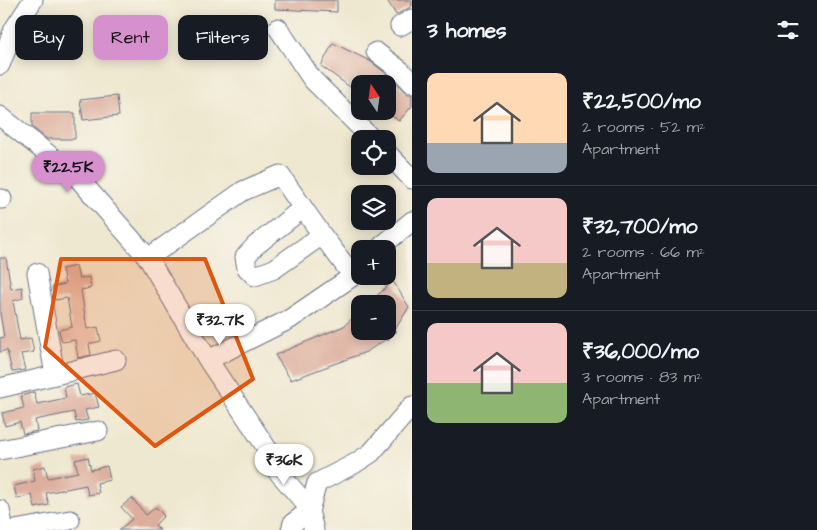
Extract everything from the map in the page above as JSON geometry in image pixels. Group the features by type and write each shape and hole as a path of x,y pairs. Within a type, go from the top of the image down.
{"street":[{"path":"0,65 14,29 33,0"},
{"path":"278,28 312,79 363,130"},
{"path":"376,52 400,70 412,83"},
{"path":"0,116 78,178 148,258 208,360 268,450 268,460 311,505"},
{"path":"396,162 412,179"},
{"path":"148,258 243,191 280,175 322,235 351,266"},
{"path":"303,208 255,246 245,257 247,268 255,276 274,269 322,235"},
{"path":"389,240 412,222"},
{"path":"37,273 55,375"},
{"path":"208,360 290,319 351,277"},
{"path":"0,388 116,360"},
{"path":"314,530 311,505 317,483 371,453 412,406"},
{"path":"0,450 98,431"},
{"path":"291,530 293,523 311,505"},
{"path":"0,510 4,530"},
{"path":"15,530 70,520"}],"highlighted area":[{"path":"61,259 205,259 253,379 155,446 45,347"}],"building":[{"path":"275,0 337,0 337,12 275,9"},
{"path":"387,0 412,0 412,6 396,15"},
{"path":"333,43 370,61 388,75 351,75 351,88 321,66"},
{"path":"396,82 408,94 412,94 412,106 399,121 396,119"},
{"path":"117,96 119,116 83,120 80,100"},
{"path":"32,113 75,113 75,139 47,139 32,127"},
{"path":"0,258 6,258 11,289 22,287 23,298 13,301 20,340 31,338 34,352 21,354 25,370 12,372 7,350 0,352 0,338 4,337 0,313"},
{"path":"76,266 79,279 89,277 91,288 81,290 87,329 98,327 101,341 89,344 91,355 78,358 75,340 62,342 59,330 72,327 67,298 55,300 52,287 65,284 62,269"},
{"path":"389,285 395,285 409,307 396,328 396,295 378,295"},
{"path":"351,319 351,340 385,340 366,352 291,380 275,355 344,326"},
{"path":"77,384 80,396 95,393 99,407 85,410 88,420 76,422 74,412 35,420 37,431 23,434 20,422 5,426 2,413 24,408 21,396 34,392 37,404 66,398 64,387"},
{"path":"88,457 91,470 107,466 110,480 97,483 99,493 88,495 86,485 46,493 49,505 35,508 32,495 17,499 14,486 35,481 33,469 45,466 48,478 78,472 75,460"},
{"path":"132,498 146,515 156,507 164,516 155,525 160,530 119,530 132,519 121,507"}]}
